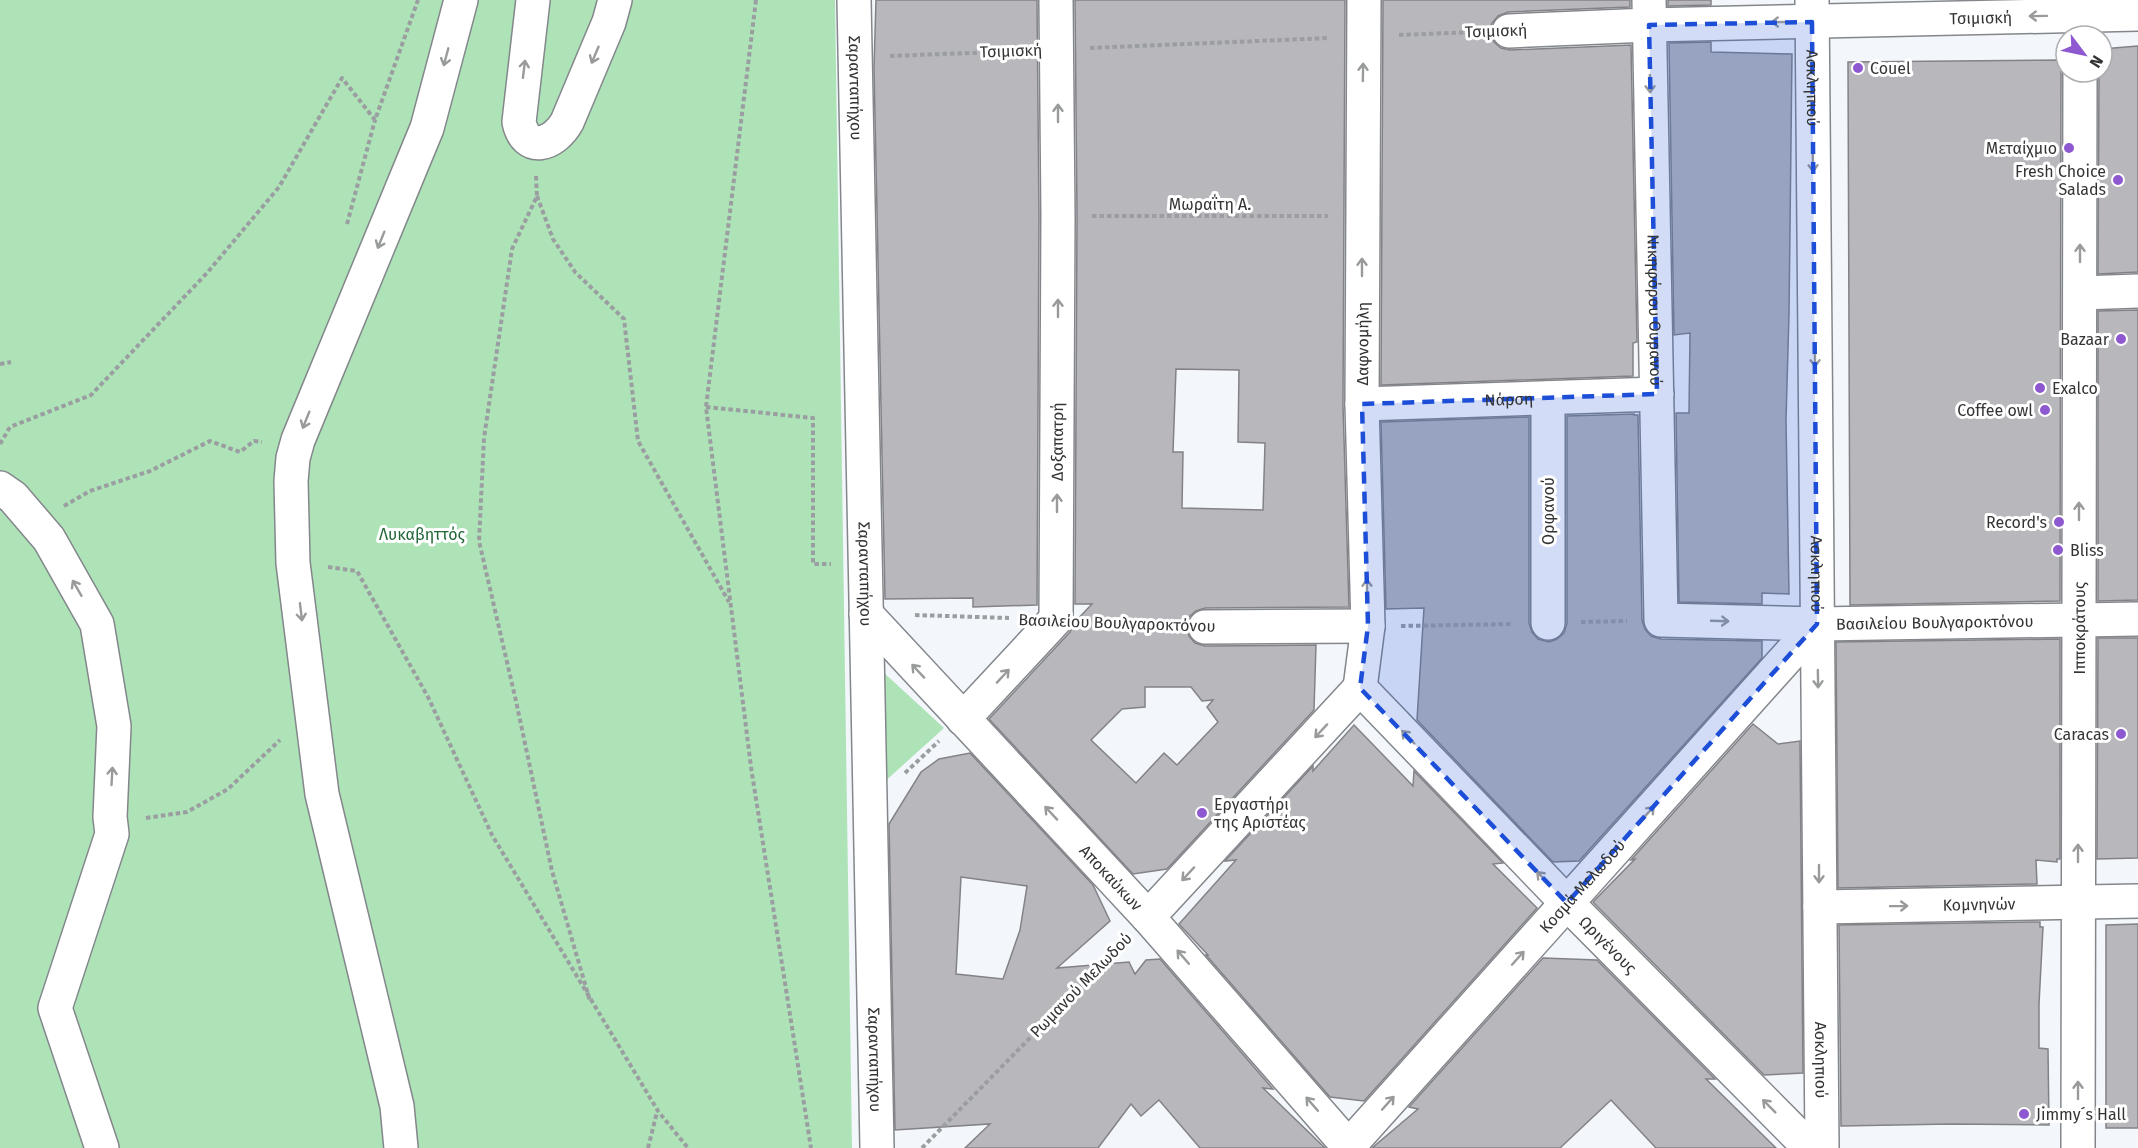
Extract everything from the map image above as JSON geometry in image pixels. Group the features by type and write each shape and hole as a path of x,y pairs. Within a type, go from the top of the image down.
{"street":[{"path":"401,1148 397,1107 322,795 293,563 291,481 293,458 298,440 427,128 460,0"},
{"path":"532,0 519,122 526,138 545,143 554,139 567,122 609,22 615,0"},
{"name":"Σαρανταπήχου","path":"854,0 877,1148"},
{"name":"Δοξαπατρή","path":"1056,0 1058,216 1056,619"},
{"name":"Δαφνομήλη","path":"1360,688 1368,626 1362,404 1361,216 1364,0"},
{"name":"Τσιμισκή","path":"1509,31 1649,13 1812,11 2081,17 2138,14"},
{"name":"Ασκληπιού","path":"1812,11 1822,1148"},
{"name":"Νικηφόρου Ουρανού","path":"1649,13 1661,620"},
{"name":"Ιπποκράτους","path":"2078,1148 2080,84"},
{"path":"2080,293 2138,291"},
{"name":"Νάρση","path":"1362,404 1657,394"},
{"name":"Ορφανού","path":"1548,398 1548,623"},
{"path":"0,488 13,497 49,539 97,624 114,726 110,817 112,834 55,1008 102,1148"},
{"name":"Αποκαύκων","path":"866,614 1148,917 1349,1148"},
{"path":"963,719 1056,619"},
{"name":"Βασιλείου Βουλγαροκτόνου","path":"1661,620 1817,624 2138,619"},
{"name":"Κοσμά Μελωδού","path":"1349,1148 1817,624"},
{"name":"Βασιλείου Βουλγαροκτόνου","path":"1205,627 1368,626"},
{"path":"1148,917 1360,688"},
{"name":"Ωριγένους","path":"1360,688 1567,903 1810,1148"},
{"name":"Κομνηνών","path":"1820,907 2138,901"}],"path":[{"path":"0,444 10,427 91,395 207,273 279,187 342,78 375,120 418,0"},
{"path":"756,0 706,407 751,767 811,1148"},
{"name":"Τσιμισκή","path":"855,58 1509,31"},
{"path":"536,142 537,196 553,239 575,272 624,319 638,441 731,605"},
{"path":"537,196 512,249 484,438 479,541 552,871 590,1001"},
{"name":"Μωραΐτη Α.","path":"1058,216 1361,216"},
{"path":"0,364 11,362"},
{"path":"706,407 813,418 813,564 865,562"},
{"path":"39,527 56,510 90,491 150,471 210,441 240,452 254,441 279,445 293,458"},
{"path":"293,563 357,571 428,697 492,835 657,1111 688,1148"},
{"name":"Βασιλείου Βουλγαροκτόνου","path":"866,614 1056,619 1205,627"},
{"path":"870,807 963,719"},
{"name":"Ρωμανού Μελωδού","path":"921,1148 1148,917"},
{"path":"648,1148 657,1111"}],"highlighted area":[{"path":"1812,22 1817,624 1567,903 1360,688 1368,626 1362,404 1657,394 1649,25"}],"green space":[{"name":"Λυκαβηττός","path":"0,0 835,0 852,1148 0,1148"},
{"path":"882,671 944,728 882,784"}],"building":[{"path":"876,0 1037,0 1039,216 1037,605 973,607 973,598 885,599 874,68"},
{"path":"1075,0 1345,0 1343,405 1349,607 1205,608 1189,617 1186,627 1189,636 1195,643 1205,646 1316,645 1314,710 1167,869 1133,874 989,719 1070,632 1074,623 1092,604 1075,604 1077,216","holes":["1176,369 1239,370 1238,442 1265,443 1263,510 1182,508 1183,452 1173,452","1145,687 1191,687 1202,701 1213,700 1207,707 1218,722 1177,765 1164,753 1136,783 1091,740 1122,709 1145,707"]},
{"path":"1383,0 1630,0 1630,7 1508,12 1498,16 1492,23 1490,31 1494,42 1501,48 1510,50 1631,45 1637,342 1633,343 1633,376 1381,385"},
{"path":"1668,0 1711,0 1711,5 1668,6"},
{"path":"1711,42 1711,52 1792,54 1786,420 1789,594 1762,593 1762,604 1679,602 1676,413 1689,413 1690,333 1674,335 1669,43"},
{"path":"2138,46 2138,272 2098,274 2099,84 2114,84 2114,48"},
{"path":"2054,60 2054,84 2061,84 2060,601 1850,605 1848,62"},
{"path":"2138,310 2138,600 2098,601 2098,311"},
{"path":"1638,415 1642,620 1645,629 1651,636 1661,639 1762,641 1762,658 1579,861 1553,862 1417,720 1424,608 1386,609 1381,422 1529,417 1529,623 1538,639 1549,642 1564,633 1567,623 1567,416"},
{"path":"2098,638 2138,638 2138,858 2097,859"},
{"path":"2060,639 2060,859 2057,859 2057,862 2036,860 2037,884 1838,888 1836,642"},
{"path":"1753,724 1778,744 1800,741 1803,1073 1764,1075 1593,902 1635,859 1631,860"},
{"path":"1354,725 1413,786 1414,771 1503,863 1493,864 1537,908 1364,1101 1330,1097 1179,924 1236,860 1225,861 1313,766 1313,771"},
{"path":"970,753 1093,885 1110,921 1057,968 1129,962 1135,974 1146,960 1160,959 1273,1089 1263,1088 1325,1148 1200,1148 1159,1100 1141,1116 1131,1104 1098,1148 965,1148 990,1124 895,1130 889,824 921,772 939,759","holes":["961,877 1027,886 1020,930 1003,979 956,974"]},
{"path":"2040,922 2040,927 2043,927 2039,1048 2048,1049 2049,1125 1841,1126 1839,925"},
{"path":"2138,924 2138,1128 2106,1128 2106,925"},
{"path":"1543,958 1597,960 1715,1079 1706,1079 1776,1148 1656,1148 1611,1100 1560,1148 1372,1148 1418,1109 1409,1107"}],"place":[{"name":"Couel","path":"1858,68"},
{"name":"Μεταίχμιο","path":"2069,148"},
{"name":"Fresh Choice Salads","path":"2118,180"},
{"name":"Bazaar","path":"2121,339"},
{"name":"Exalco","path":"2040,388"},
{"name":"Coffee owl","path":"2045,410"},
{"name":"Record's","path":"2059,522"},
{"name":"Bliss","path":"2058,550"},
{"name":"Caracas","path":"2121,734"},
{"name":"Εργαστήρι της Αριστέας","path":"1202,813"},
{"name":"Jimmy´s Hall","path":"2024,1114"}]}
